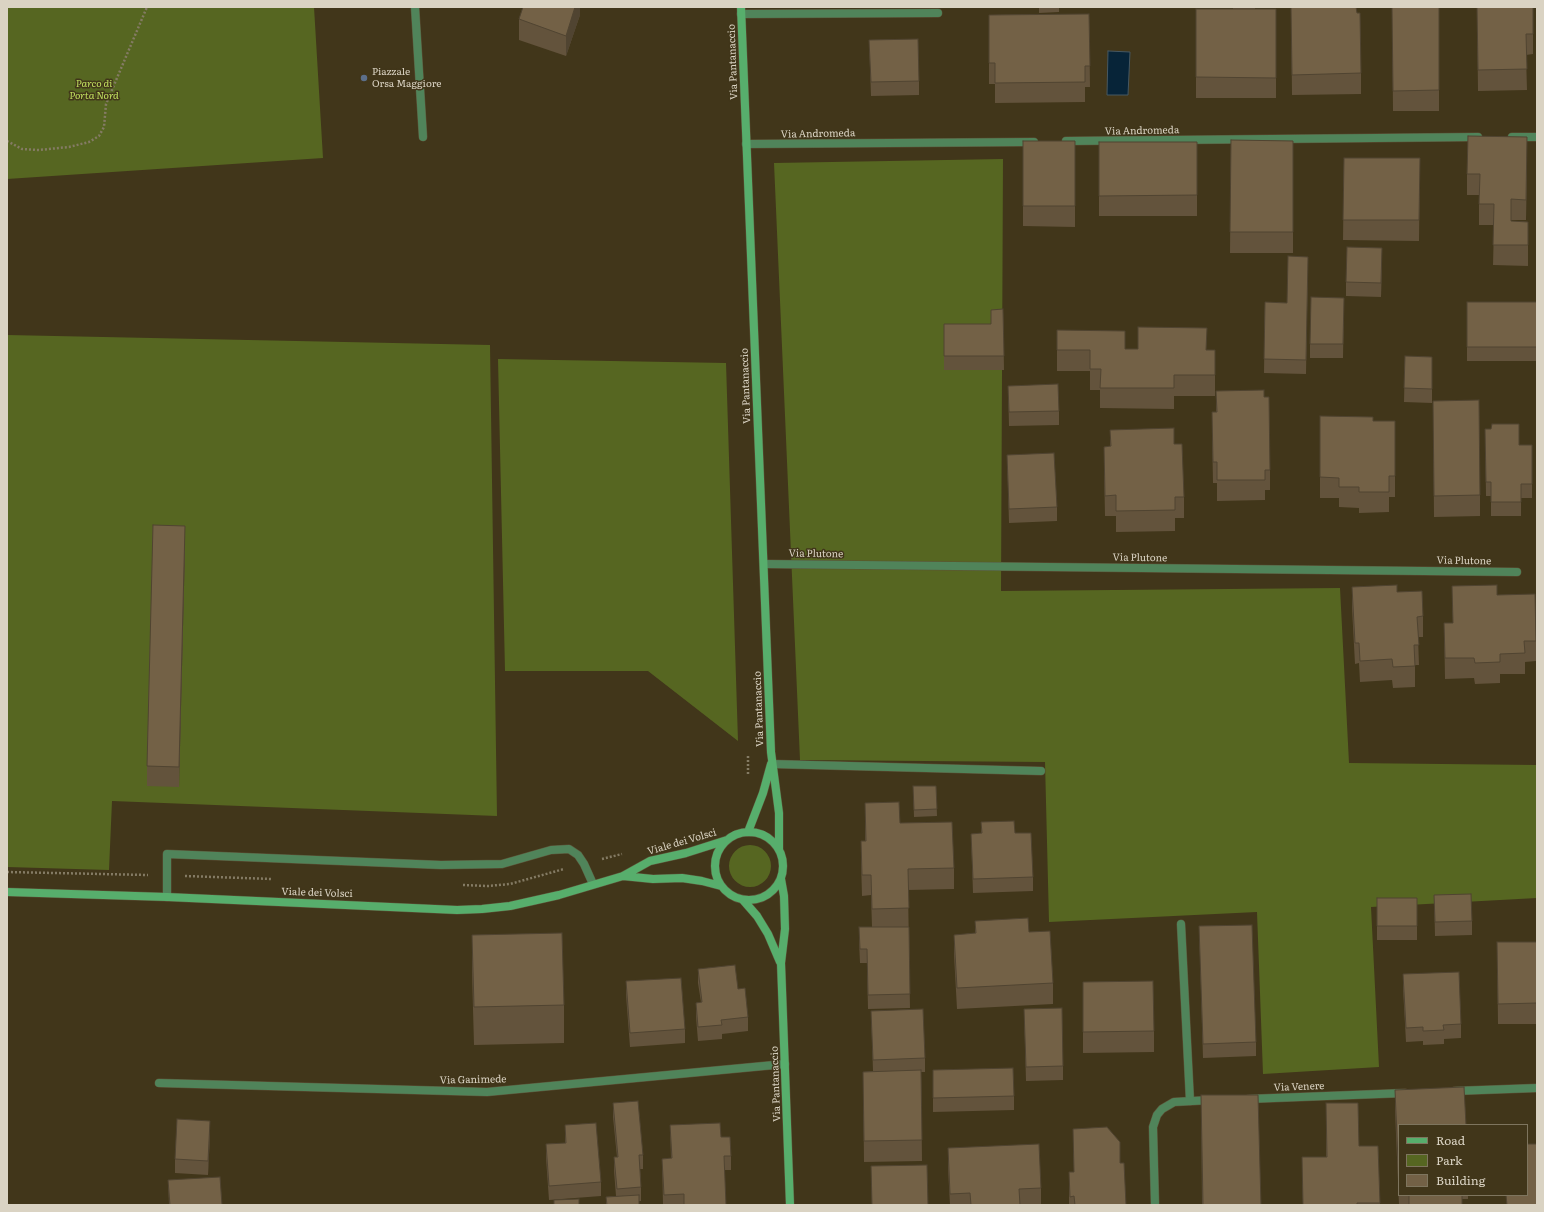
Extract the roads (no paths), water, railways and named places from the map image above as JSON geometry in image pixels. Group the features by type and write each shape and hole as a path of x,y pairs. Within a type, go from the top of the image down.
{"street":[{"path":"415,7 423,137"},
{"path":"741,10 938,13"},
{"name":"Via Pantanaccio","path":"741,10 772,764 776,780 779,812 779,850"},
{"name":"Via Andromeda","path":"1058,142 1489,137"},
{"path":"1505,137 1537,137"},
{"name":"Via Andromeda","path":"746,144 1042,142"},
{"name":"Via Plutone","path":"764,564 1517,572"},
{"path":"772,764 1041,771"},
{"name":"Via Pantanaccio","path":"748,832 764,794 772,764"},
{"path":"748,832 758,833 774,842 783,859 781,879 775,889 766,896 755,900 743,900 734,897 721,886 716,877 716,856 721,847 727,840 737,834 748,832"},
{"name":"Viale dei Volsci","path":"7,892 167,897 457,910 482,909 517,904 559,895 622,876 650,861 686,853 727,840"},
{"path":"167,897 167,854 441,865 502,864 551,850 569,849 578,855 593,884"},
{"name":"Viale dei Volsci","path":"622,876 653,879 682,878 721,886"},
{"name":"Via Pantanaccio","path":"781,879 784,896 784,929 781,963 790,1205"},
{"name":"Via Pantanaccio","path":"743,900 757,916 768,934 781,963"},
{"path":"1181,924 1190,1101"},
{"name":"Via Ganimede","path":"159,1084 487,1092 785,1064"},
{"path":"1442,1091 1537,1088"},
{"name":"Via Venere","path":"1237,1099 1411,1092"},
{"path":"1155,1205 1154,1121 1157,1115 1174,1102 1221,1100"}],"water":[{"path":"1108,51 1130,52 1128,95 1107,95"}],"place":[{"name":"Piazzale Orsa Maggiore","path":"364,78"}],"park label":[{"name":"Parco di Porta Nord","path":"94,90"}]}
